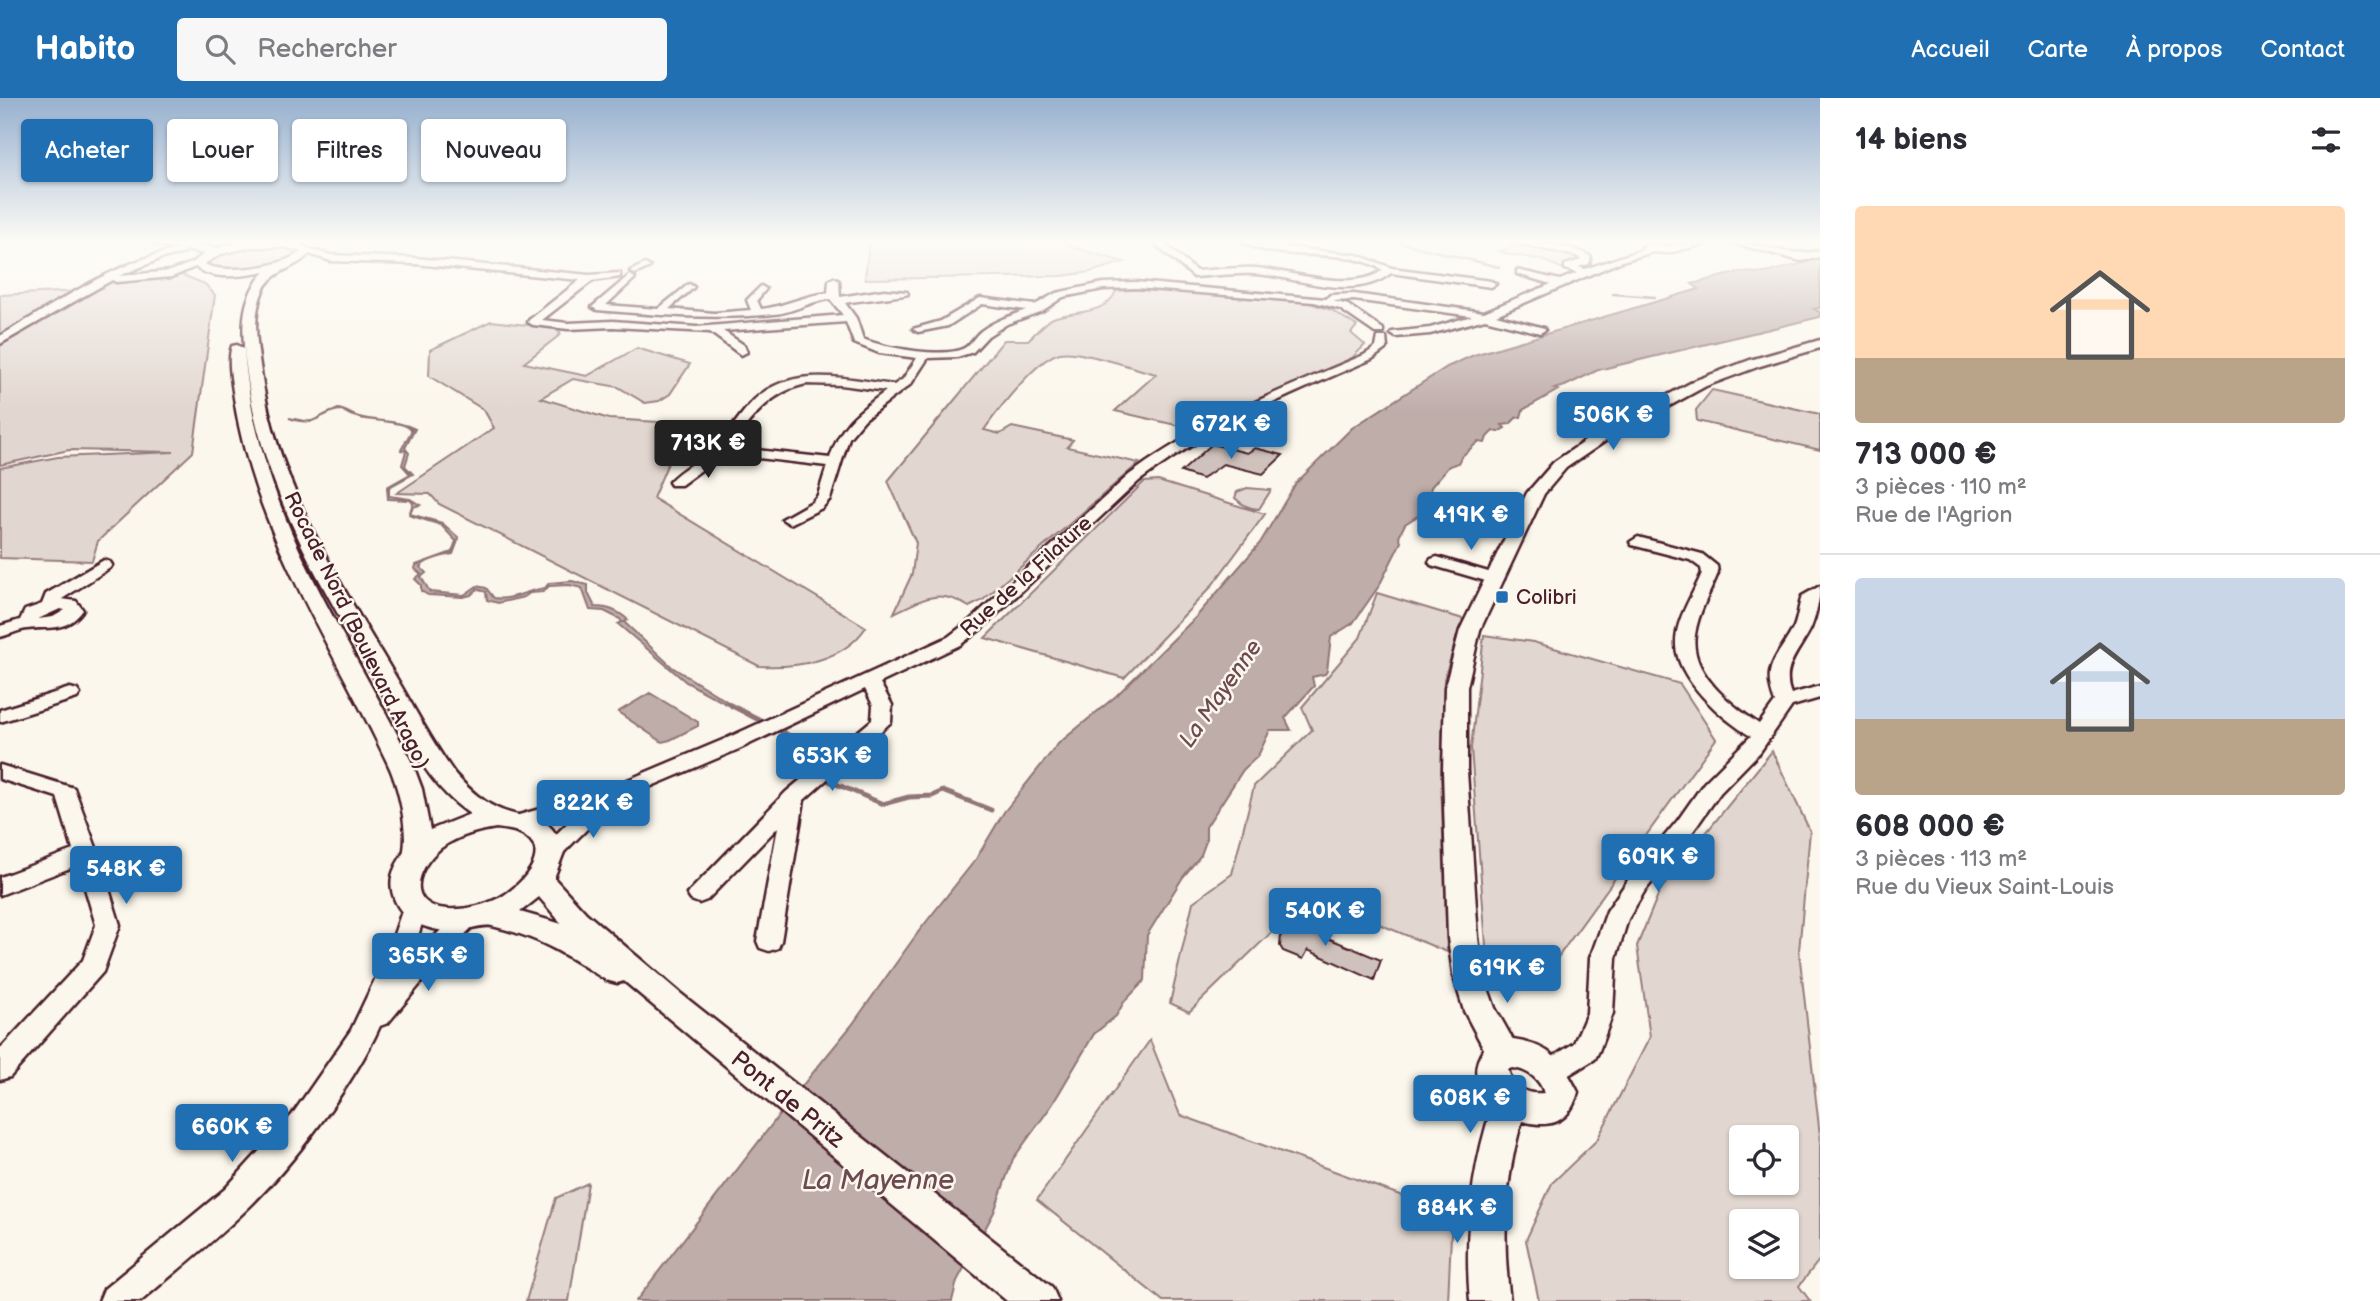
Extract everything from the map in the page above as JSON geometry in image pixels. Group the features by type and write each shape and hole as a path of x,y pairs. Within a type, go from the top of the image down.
{"main road":[{"name":"Rocade Nord (Boulevard Arago)","path":"239,298 236,318 237,378 246,432 264,489 291,555 373,707 407,779 417,827 418,853"},
{"name":"Rocade Nord (Boulevard Arago)","path":"254,298 250,313 250,333 253,376 263,428 283,484 312,551 446,779 459,794 508,820"},
{"path":"1504,1055 1480,1010 1468,974 1463,938 1455,771 1456,687 1470,630 1536,493 1560,465 1577,452 1701,383 1755,363 1820,344"},
{"path":"508,820 535,828 546,839 550,852 548,866 541,881 528,894 510,906 478,917 437,918 415,908 406,896 404,882 408,868 418,853 433,840 453,829 508,820"},
{"name":"Pont de Pritz","path":"541,881 576,921 669,1002 1038,1301"},
{"name":"Pont de Pritz","path":"478,917 550,931 669,1002"},
{"path":"1504,1055 1523,1055 1544,1065 1552,1073 1562,1092 1560,1101 1555,1107 1535,1111 1511,1102 1501,1093 1490,1074 1491,1065 1496,1058 1504,1055"},
{"path":"1490,1301 1485,1269 1488,1185 1499,1136 1511,1102"}],"street":[{"path":"0,341 75,298"},
{"path":"563,298 533,322 568,326 613,324 712,330 851,318"},
{"path":"607,298 597,307 713,316 778,311 810,299 841,298"},
{"path":"659,313 676,298"},
{"path":"754,298 757,313"},
{"path":"834,299 851,318 855,334 863,345 943,356 969,350 984,334 1003,322 1038,309 1055,298"},
{"path":"1298,298 1323,300 1344,307 1386,335 1434,330 1527,298"},
{"path":"1323,300 1332,298"},
{"path":"1359,298 1484,315 1540,330"},
{"path":"918,329 944,324 980,301 1038,309"},
{"path":"712,330 740,347 741,352"},
{"name":"Rue de la Filature","path":"508,820 607,797 869,682 954,641 975,625 1134,478 1194,435 1368,357 1381,348 1386,335"},
{"path":"790,519 817,505 825,496 843,437 861,416 907,381 923,355"},
{"path":"676,482 720,450 759,402 788,382 807,379 894,390"},
{"path":"720,450 833,463"},
{"path":"1638,542 1696,557 1709,566 1710,573 1684,647 1690,664 1726,709 1747,727 1762,734"},
{"path":"1437,562 1496,579"},
{"path":"0,632 28,623 32,614 50,606 52,598 104,565"},
{"path":"1785,702 1777,686 1777,667 1784,652 1804,626 1810,596 1820,591"},
{"path":"699,894 794,797 881,722 884,713 881,697 869,682"},
{"path":"1552,1073 1585,1051 1600,1013 1603,958 1616,918 1636,886 1686,825 1712,788 1753,747 1785,702 1820,692"},
{"path":"0,716 70,694"},
{"path":"0,772 66,793 108,925 94,965 0,1068"},
{"name":"Rue de la Filature","path":"550,852 607,797"},
{"path":"769,941 794,797"},
{"path":"0,886 87,853"},
{"path":"361,1038 401,952 415,908"},
{"path":"116,1301 236,1199 302,1124 361,1038 432,952 478,917"}],"shaded area":[{"path":"0,298 215,298 193,452 98,541 92,561 0,558 0,468 58,457 174,452 69,450 0,465"},
{"path":"1295,298 1331,310 1357,326 1351,333 1365,345 1352,358 1193,429 1115,411 1156,374 1080,354 1060,353 1051,357 1030,374 984,430 1000,434 1012,427 1073,440 1067,447 1139,463 983,600 969,607 949,598 932,597 894,613 912,574 916,543 888,481 1004,340 1028,340 1053,318 1089,311 1105,305 1111,299"},
{"path":"491,321 554,328 561,334 524,363 587,376 637,348 690,364 670,394 659,401 645,403 618,387 573,379 541,398 609,419 659,422 673,451 653,498 866,627 857,639 833,655 819,660 789,666 759,666 439,504 430,494 397,493 494,428 484,410 429,376 430,350"},
{"path":"1712,390 1820,414 1820,450 1697,421 1696,410"},
{"path":"1158,481 1265,514 1210,588 1124,678 985,638 1144,482"},
{"path":"1247,488 1271,490 1259,509 1246,506 1235,498 1237,492"},
{"path":"1377,593 1463,619 1444,679 1441,778 1447,952 1335,906 1303,902 1189,1012 1170,1003 1193,902 1232,874 1254,786 1312,730 1302,707 1360,638"},
{"path":"1484,635 1533,642 1680,684 1716,739 1550,968 1499,977 1487,958 1471,748"},
{"path":"1772,751 1810,831 1799,951 1820,1136 1820,1259 1799,1286 1810,1301 1539,1301 1526,1240 1552,1183 1597,1140 1650,1037 1637,946 1660,890"},
{"path":"1150,1040 1180,1115 1452,1214 1448,1301 1163,1301 1037,1200"},
{"path":"588,1183 569,1301 526,1301 556,1198"}],"water":[{"name":"La Mayenne","path":"1668,298 1820,298 1820,308 1814,309 1820,312 1820,317 1598,370 1554,389 1558,390 1523,410 1521,417 1517,417 1510,424 1502,425 1505,428 1498,432 1493,431 1485,443 1478,442 1458,463 1449,466 1431,487 1428,503 1419,515 1405,524 1399,536 1401,542 1379,586 1353,623 1331,637 1327,671 1312,677 1314,686 1285,718 1291,730 1270,730 1258,756 1243,770 1206,827 1206,841 1201,855 1183,877 1147,935 1145,980 1124,1002 1116,1016 1094,1034 1052,1105 1013,1159 994,1212 957,1281 952,1301 636,1301 852,1025 919,931 976,859 1004,812 1058,744 1116,696 1196,617 1260,543 1296,483 1352,428 1447,367 1474,355"},
{"path":"397,423 415,429 405,448 409,453 405,466 413,474 389,487 389,496 410,499 420,505 413,507 410,514 442,523 459,538 453,554 431,560 420,567 426,573 421,577 430,592 464,595 477,586 486,588 494,598 501,599 545,588 549,583 572,581 588,585 588,593 595,607 621,614 628,620 624,622 672,667 765,725 686,682 618,624 622,622 620,619 604,611 590,610 582,588 569,585 549,586 543,592 530,593 498,603 487,600 486,592 477,589 471,595 463,597 428,595 421,591 421,585 415,579 421,574 415,569 416,565 452,552 456,541 441,525 409,515 413,503 410,500 388,499 387,487 410,474 402,465 406,451 401,450 412,430"},
{"path":"650,693 698,722 698,726 662,742 618,712"}],"building":[{"path":"1212,444 1247,453 1255,448 1283,455 1263,474 1223,464 1202,479 1181,472"},
{"path":"1295,917 1318,922 1313,932 1381,960 1374,980 1308,950 1303,959 1283,951 1280,946 1281,935 1290,920"}],"waterway":[{"path":"727,703 736,707"},
{"path":"732,706 767,723"},
{"path":"779,730 788,735"},
{"path":"829,781 883,804 909,797 932,796 943,791 991,810"}],"place":[{"name":"Colibri","path":"1502,597"}]}
